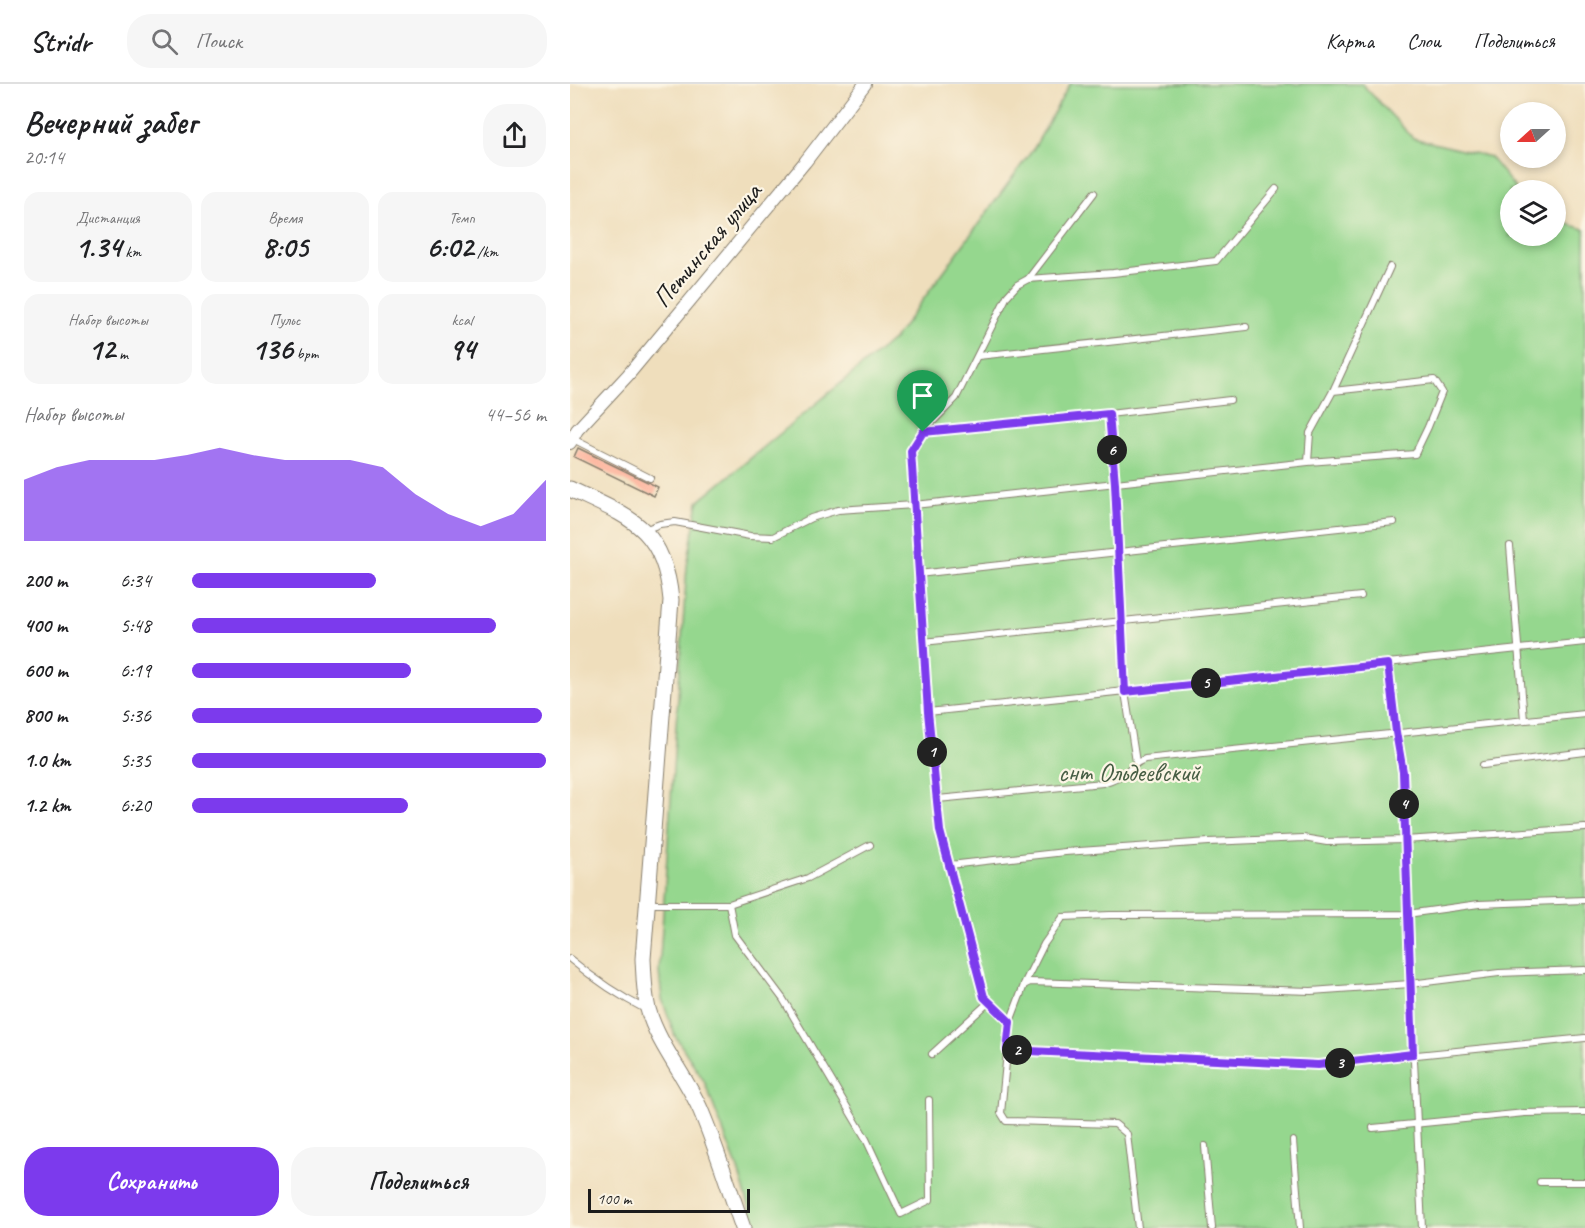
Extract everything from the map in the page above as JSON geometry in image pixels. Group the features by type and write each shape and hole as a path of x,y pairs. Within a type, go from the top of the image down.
{"street":[{"name":"Петинская улица","path":"572,437 628,375 806,162 865,84"},
{"path":"570,489 626,516 644,530 663,559 669,577 670,600 643,959 644,989 648,1010 658,1034 685,1078 701,1112 743,1228"}],"lane":[{"path":"1028,279 1113,273 1216,261 1276,189"},
{"path":"1010,1022 984,997 940,831 928,712 911,451 923,432 956,398 1007,296 1017,285 1028,279 1094,193"},
{"path":"1308,462 1310,433 1333,391 1390,267"},
{"path":"978,356 1246,327"},
{"path":"644,530 660,524 675,522 750,536 772,537 811,518 838,510 914,505 1308,462 1414,454 1428,428 1442,392 1434,380 1333,391"},
{"path":"923,432 1230,400"},
{"path":"1109,414 1115,483 1125,692 1136,762"},
{"path":"572,437 650,478"},
{"path":"918,574 1394,522"},
{"path":"1510,546 1524,720"},
{"path":"923,642 1361,596"},
{"path":"928,712 1585,642"},
{"path":"1388,664 1403,772 1407,915 1422,1228"},
{"path":"938,799 1103,783 1119,777 1136,762 1145,759 1585,714"},
{"path":"1483,765 1585,752"},
{"path":"950,865 1065,852 1209,842 1303,838 1327,842 1405,840 1585,828"},
{"path":"647,904 729,904 808,878 870,845"},
{"path":"1138,1228 1126,1134 1115,1124 1006,1121 1001,1113 1010,1022 1024,985 1044,944 1063,917 1407,915 1479,904 1585,900"},
{"path":"729,904 735,935 783,999 866,1139 901,1214 930,1200 930,1101"},
{"path":"570,958 594,979 648,1010"},
{"path":"1024,985 1030,982 1311,991 1410,984 1499,973 1585,970"},
{"path":"932,1054 989,1002"},
{"path":"1007,1050 1318,1065 1585,1038"},
{"path":"1373,1128 1526,1113 1585,1112"},
{"path":"1293,1141 1300,1228"},
{"path":"1205,1146 1212,1228"},
{"path":"1540,1182 1585,1182"}],"green space":[{"name":"снт Ольдеевский","path":"1070,84 1362,84 1413,138 1490,157 1509,180 1500,180 1500,246 1566,246 1566,224 1585,229 1585,1228 756,1228 737,1167 704,1081 675,1036 662,999 659,972 687,566 698,502 895,338 1034,148"}],"building":[{"path":"578,448 658,487 654,496 574,457"}],"route":[{"path":"1109,414 1115,483 1125,692 1388,664 1403,772 1413,1054 1318,1065 1007,1050 1010,1022 984,997 940,831 928,712 911,451 923,432 1109,414"}]}
